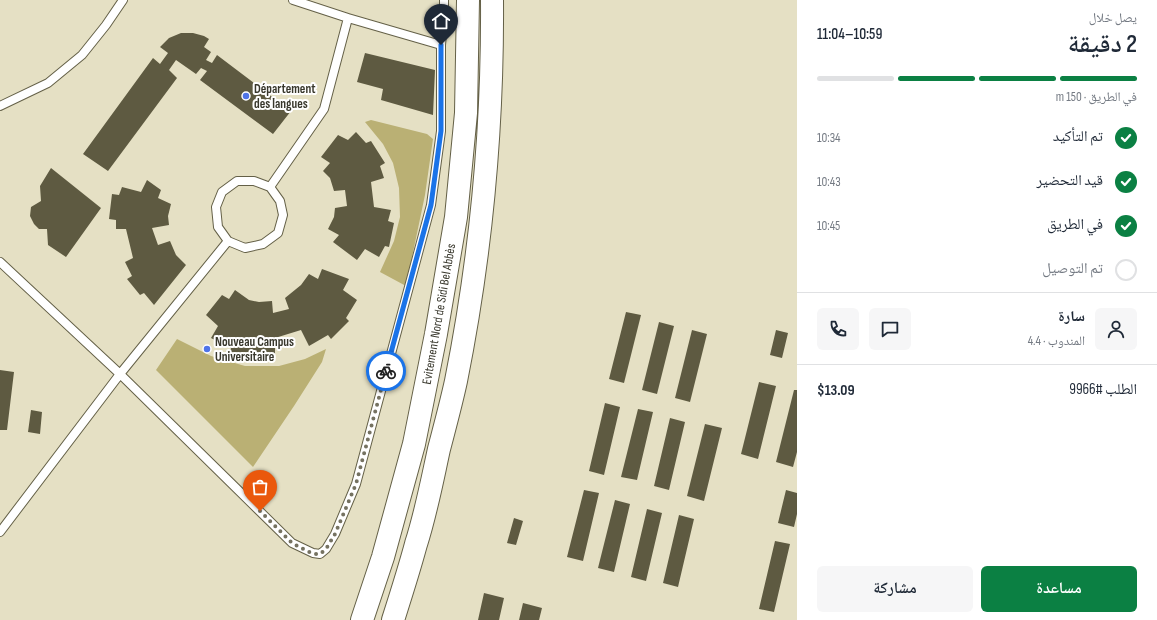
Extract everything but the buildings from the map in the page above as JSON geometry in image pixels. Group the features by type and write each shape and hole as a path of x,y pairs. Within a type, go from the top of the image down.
{"highway":[{"name":"Evitement Nord de Sidi Bel Abbès","path":"362,620 383,558 414,444 436,334 457,209 466,113 468,0"},
{"name":"Evitement Nord de Sidi Bel Abbès","path":"393,620 417,543 456,382 477,255 492,84 492,0"}],"lane":[{"path":"0,106 48,84 82,55 106,25 123,0"},
{"path":"293,0 348,18 441,45"},
{"path":"0,262 120,374 292,543 313,554 320,554 326,549 335,534 356,484 431,205 441,131 441,45 444,0"},
{"path":"270,187 324,109 348,18"},
{"path":"254,180 270,187 280,201 283,215 278,232 263,244 245,248 228,241 218,227 216,207 222,192 237,181 254,180"},
{"path":"0,532 120,374 228,241"}],"shaded area":[{"path":"371,120 427,134 433,139 425,195 406,286 380,272 394,241 400,217 399,188 393,163 383,144 365,122"},
{"path":"177,339 211,356 245,366 279,366 305,359 326,349 322,362 253,467 156,370"}],"way so far":[{"path":"260,511 292,543 313,554 320,554 326,549 335,534 356,484 386,371"}],"place":[{"name":"Département des langues","path":"246,96"},
{"name":"Nouveau Campus Universitaire","path":"207,349"}],"route":[{"path":"386,371 431,205 441,131 441,45"}]}
